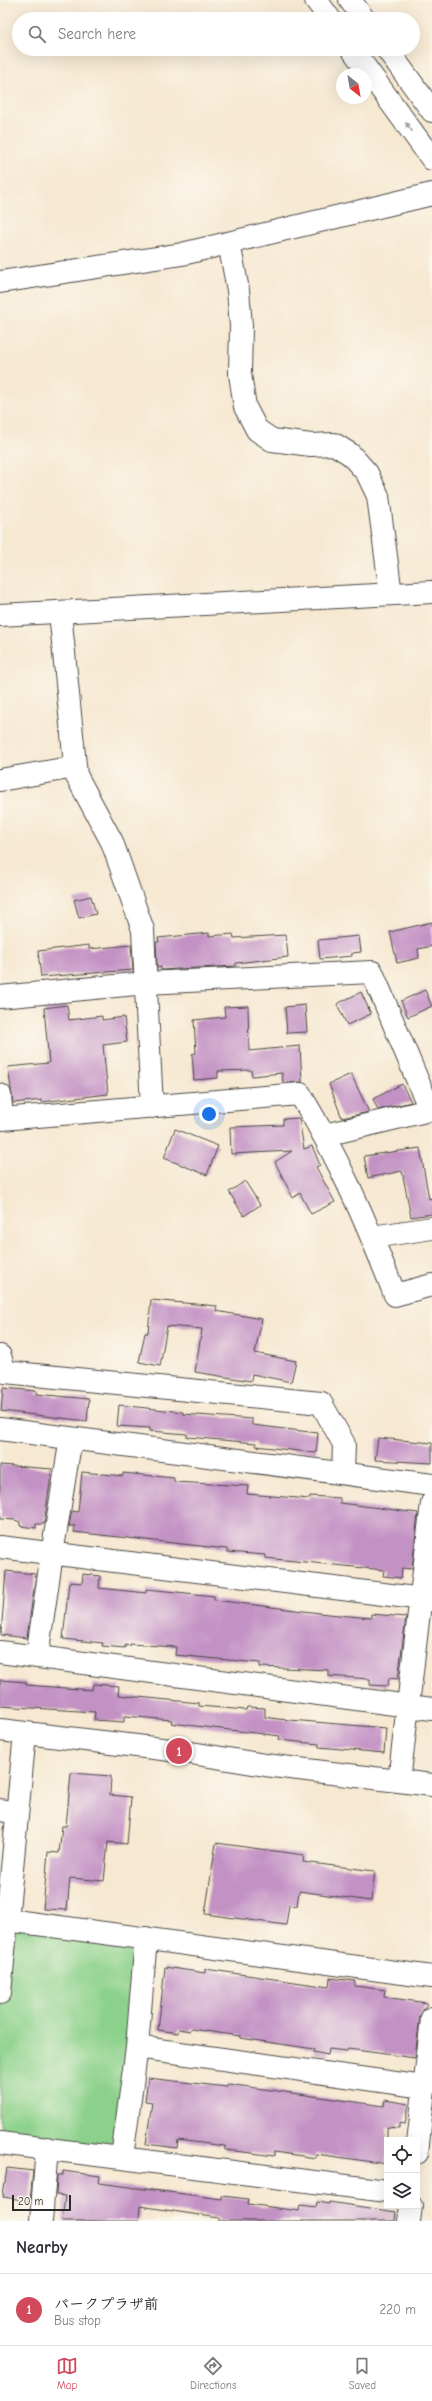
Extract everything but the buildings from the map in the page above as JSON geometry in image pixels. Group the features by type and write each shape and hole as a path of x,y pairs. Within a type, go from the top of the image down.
{"street":[{"path":"316,0 325,12"},
{"path":"350,0 359,12"},
{"path":"357,56 432,158"},
{"path":"392,56 432,111"},
{"path":"0,282 182,254 432,194"},
{"path":"229,243 238,290 241,326 240,374 245,407 256,430 272,440 311,444 334,444 350,454 367,473 378,496 391,594"},
{"path":"0,615 432,592"},
{"path":"60,612 76,775 112,842 143,930 152,1107"},
{"path":"0,780 75,767"},
{"path":"0,997 146,984 372,972 431,1110 325,1134"},
{"path":"0,1095 2,1119 300,1094 325,1134 372,1237 395,1295 432,1285"},
{"path":"372,1237 432,1228"},
{"path":"0,1356 5,1372 320,1403 344,1444 342,1473"},
{"path":"0,1429 432,1485"},
{"path":"37,1656 52,1554 72,1438"},
{"path":"399,1781 407,1706 426,1600 432,1503"},
{"path":"0,1547 426,1600"},
{"path":"0,1652 432,1709"},
{"path":"0,1730 178,1751 265,1765 432,1785"},
{"path":"0,1993 9,1812 25,1733"},
{"path":"4,1919 432,1977"},
{"path":"122,2157 138,2047 146,1938"},
{"path":"419,2137 432,2018"},
{"path":"138,2047 424,2087"},
{"path":"0,2143 384,2191"},
{"path":"41,2221 47,2148"},
{"path":"410,2221 411,2209"}],"green space":[{"path":"7,1920 146,1938 122,2157 0,2143 0,1993"}],"place":[{"name":"パークプラザ前","path":"179,1751"}]}
